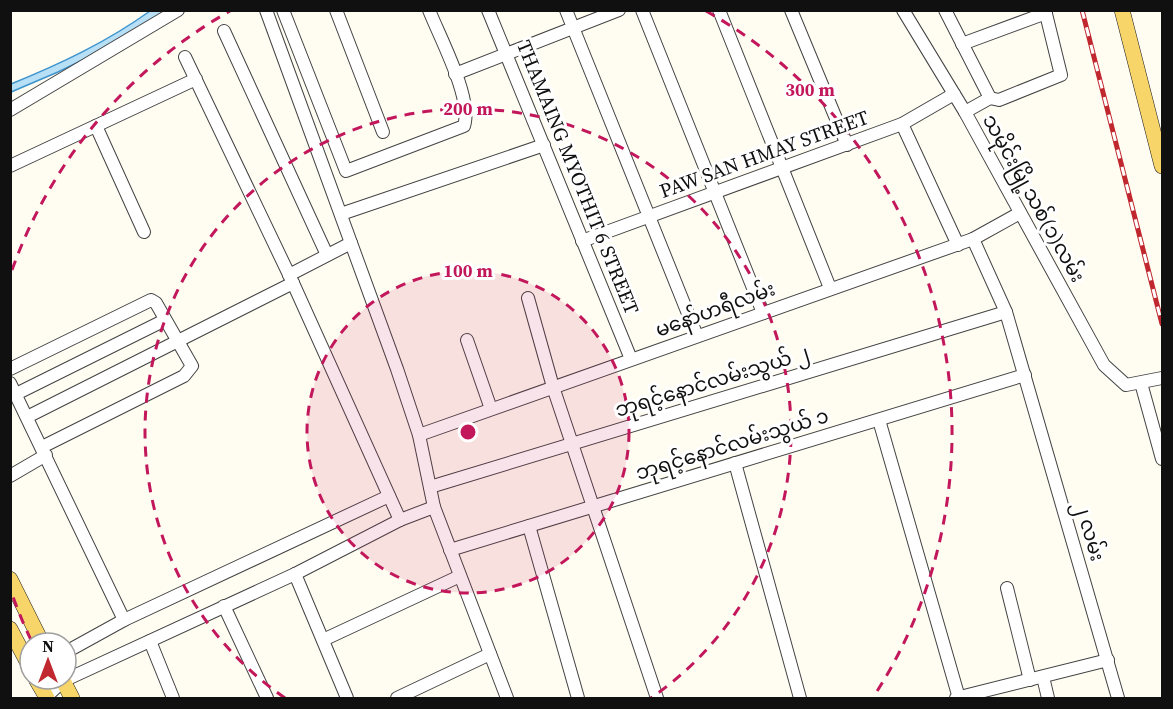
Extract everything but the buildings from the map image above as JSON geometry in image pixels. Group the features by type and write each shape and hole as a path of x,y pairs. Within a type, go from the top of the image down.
{"main road":[{"path":"1122,10 1162,166"},
{"path":"10,579 36,631"},
{"path":"10,628 18,645"}],"street":[{"path":"10,110 178,10"},
{"path":"266,10 419,435 436,512 507,699"},
{"path":"283,10 346,171 464,126 467,116 455,74 429,10"},
{"path":"336,10 383,132"},
{"name":"THAMAING MYOTHIT 6 STREET","path":"488,10 632,359"},
{"path":"566,10 697,336"},
{"path":"455,74 619,10"},
{"path":"642,10 763,313"},
{"path":"719,10 830,288"},
{"path":"791,10 847,145"},
{"name":"သမိုင်းမြို့သစ်(၁)လမ်း","path":"903,10 965,112 1104,366 1126,385 1142,383"},
{"path":"945,10 990,98"},
{"path":"962,44 1046,12 1061,75 999,100 990,98 965,112"},
{"path":"224,31 327,255"},
{"path":"185,57 291,279 400,520"},
{"path":"10,166 196,79"},
{"name":"PAW SAN HMAY STREET","path":"582,242 902,124 954,94"},
{"path":"902,124 958,244"},
{"path":"96,126 144,232"},
{"path":"341,214 544,145"},
{"name":"မနော်ဟရီလမ်း","path":"419,435 973,239 1020,213"},
{"name":"၂ လမ်း","path":"973,239 1006,312 1118,699"},
{"path":"27,417 291,279 327,255 351,243"},
{"path":"528,298 571,444 657,699"},
{"path":"10,369 144,302 156,303 192,366 189,372 44,451 10,476"},
{"name":"ဘုရင့်နောင်လမ်းသွယ် ၂","path":"430,487 1006,312"},
{"path":"124,620 13,388 165,320"},
{"path":"467,340 490,409"},
{"name":"ဘုရင့်နောင်လမ်းသွယ် ၁","path":"450,550 1025,375"},
{"path":"1162,378 1142,383 1162,459"},
{"path":"879,420 963,698 1107,660"},
{"path":"735,463 800,699"},
{"path":"78,645 124,620 389,496"},
{"path":"78,673 295,574 400,520 436,512"},
{"path":"529,526 578,699"},
{"path":"295,574 347,699"},
{"path":"323,640 460,576"},
{"path":"1007,588 1036,678 1048,699"},
{"path":"224,606 267,699"},
{"path":"150,641 173,699"},
{"path":"397,699 490,654"}],"water":[{"path":"150,11 165,11 122,41 11,92 11,84 83,52"}],"railway":[{"path":"1082,10 1162,324"}]}
